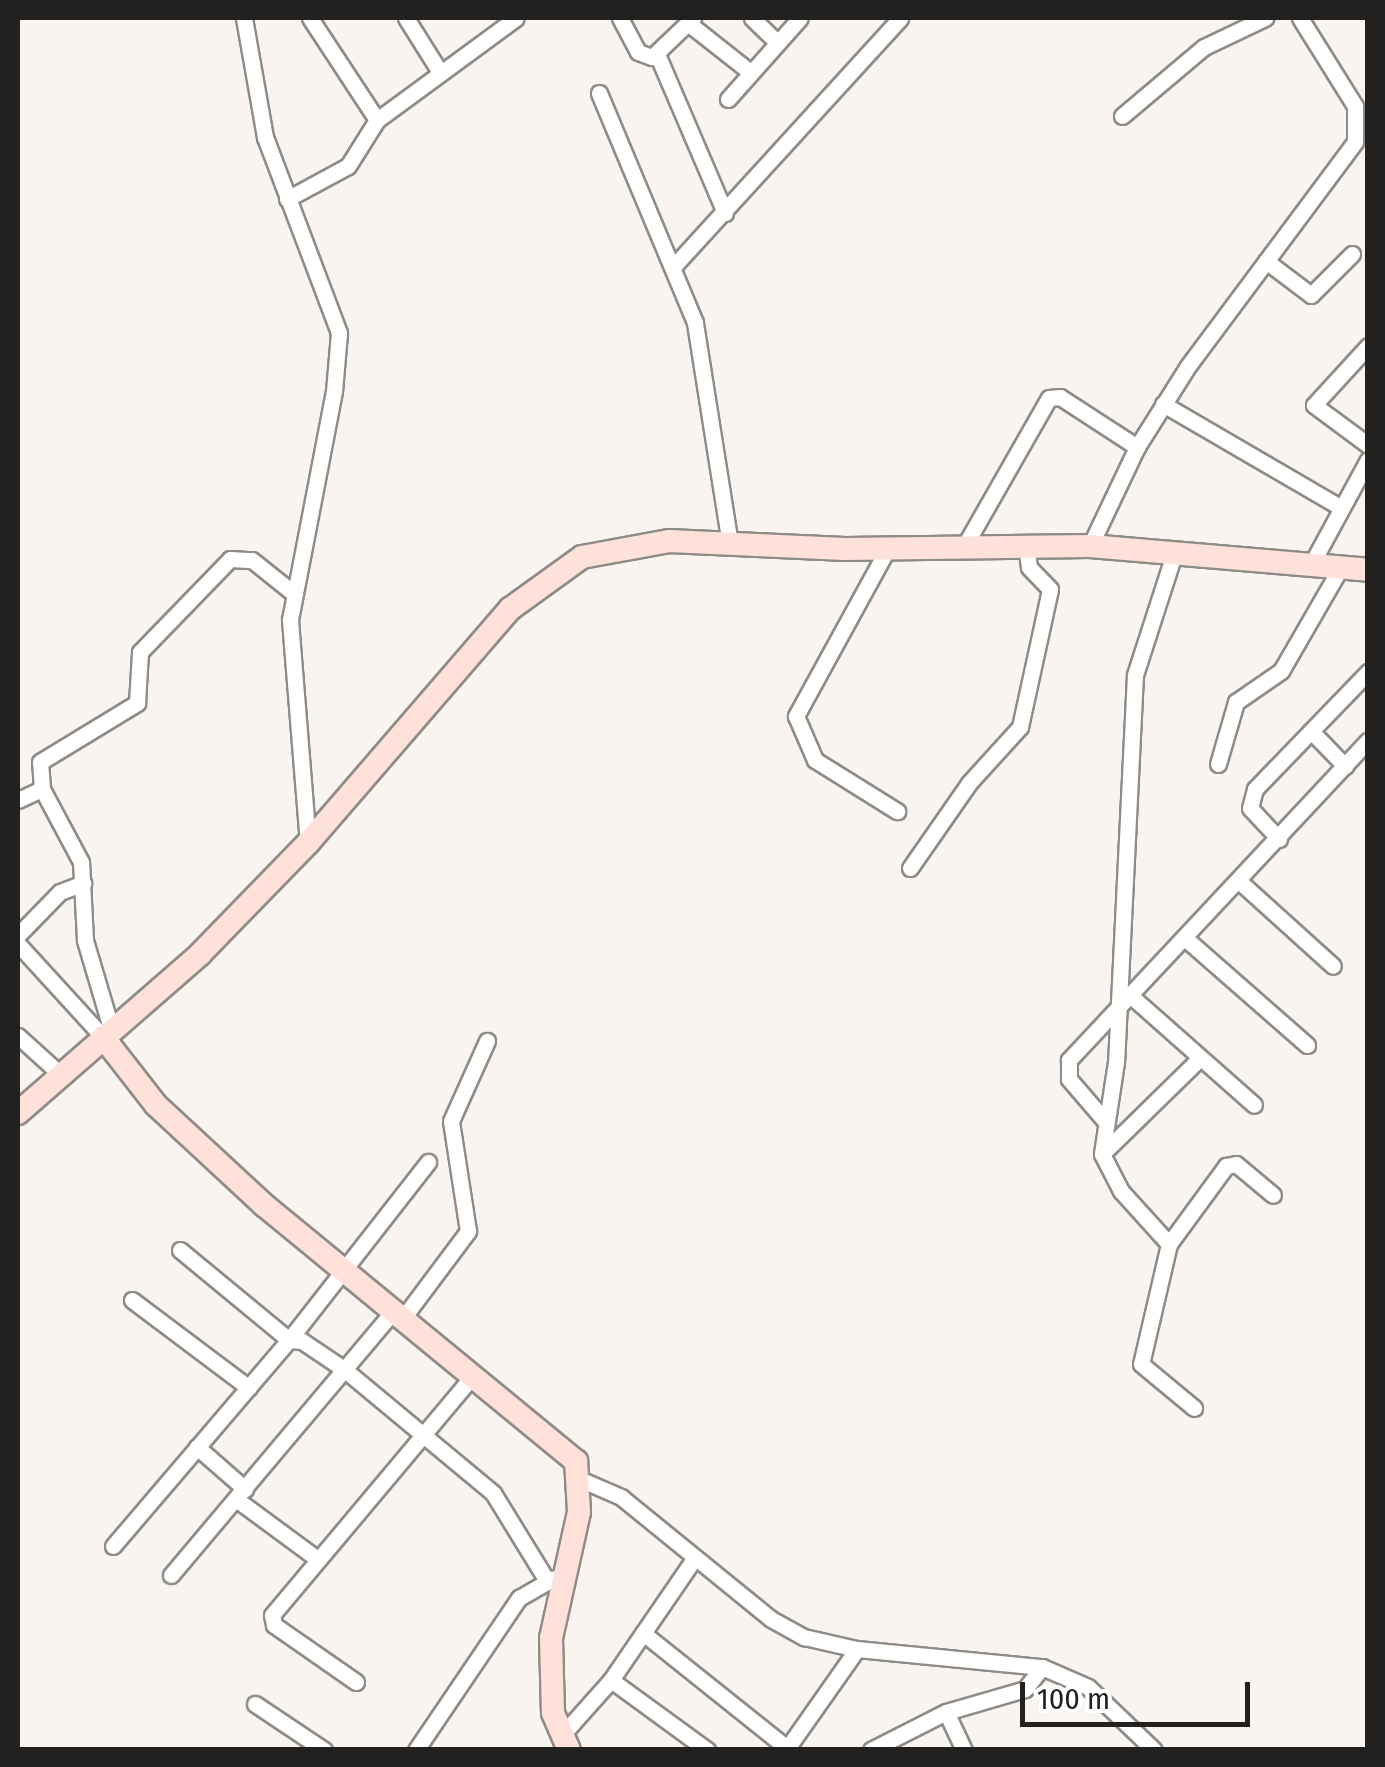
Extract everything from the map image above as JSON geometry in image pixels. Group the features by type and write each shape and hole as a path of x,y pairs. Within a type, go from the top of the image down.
{"street":[{"path":"246,18 258,107 287,199 333,309 340,354 292,592 308,843"},
{"path":"310,18 377,120"},
{"path":"406,18 440,72"},
{"path":"287,199 348,166 377,120 497,23 516,18"},
{"path":"620,18 638,52 657,54"},
{"path":"752,18 778,42"},
{"path":"728,98 800,18"},
{"path":"673,267 900,18"},
{"path":"1122,116 1204,47 1265,18"},
{"path":"1090,546 1137,446 1163,404 1364,132 1355,106 1300,18"},
{"path":"657,54 690,20 750,72"},
{"path":"657,54 725,212"},
{"path":"599,92 698,334 712,458 730,543"},
{"path":"1266,261 1311,294 1352,254"},
{"path":"1368,346 1314,404 1368,445"},
{"path":"965,545 1049,398 1060,397 1137,446"},
{"path":"1163,404 1338,506"},
{"path":"1312,563 1338,506 1368,460"},
{"path":"18,1113 200,954 308,843 510,609 582,557 669,542 888,548 1090,546 1368,570"},
{"path":"910,868 969,783 1020,727 1050,589 1028,567 1026,545"},
{"path":"888,548 796,716 815,760 897,811"},
{"path":"1169,1244 1122,1191 1102,1154 1115,1012 1135,676 1176,551"},
{"path":"107,1032 88,955 84,883 74,840 42,789 38,768 44,756 137,703 140,652 224,564 245,557 292,592"},
{"path":"1218,764 1236,702 1281,671 1340,567"},
{"path":"1279,839 1256,818 1250,800 1368,672"},
{"path":"1310,732 1345,766"},
{"path":"1106,1122 1067,1074 1069,1060 1240,882 1368,741"},
{"path":"18,800 42,789"},
{"path":"1240,882 1333,966"},
{"path":"18,935 60,892 84,883"},
{"path":"1186,938 1307,1045"},
{"path":"18,944 107,1032 190,1136 576,1460 582,1480 554,1578 550,1654 564,1743"},
{"path":"1131,996 1254,1105"},
{"path":"18,1036 60,1074"},
{"path":"171,1576 468,1231 451,1121 487,1041"},
{"path":"1102,1154 1199,1059"},
{"path":"113,1546 289,1340 428,1162"},
{"path":"1194,1408 1141,1364 1169,1244 1231,1164 1273,1195"},
{"path":"180,1250 289,1340 302,1341 345,1370 506,1506 554,1578"},
{"path":"132,1300 249,1388"},
{"path":"356,1682 272,1620 316,1558 474,1374"},
{"path":"197,1447 240,1494 316,1558"},
{"path":"582,1480 621,1496 694,1559 784,1628 857,1649 1042,1667 1088,1688 1154,1750"},
{"path":"564,1743 694,1559"},
{"path":"416,1750 519,1598 554,1578"},
{"path":"643,1633 787,1749 857,1649"},
{"path":"871,1750 892,1744 946,1712 1011,1695 1034,1681 1042,1667"},
{"path":"611,1680 707,1750"},
{"path":"256,1704 324,1750"},
{"path":"946,1712 964,1750"}]}
